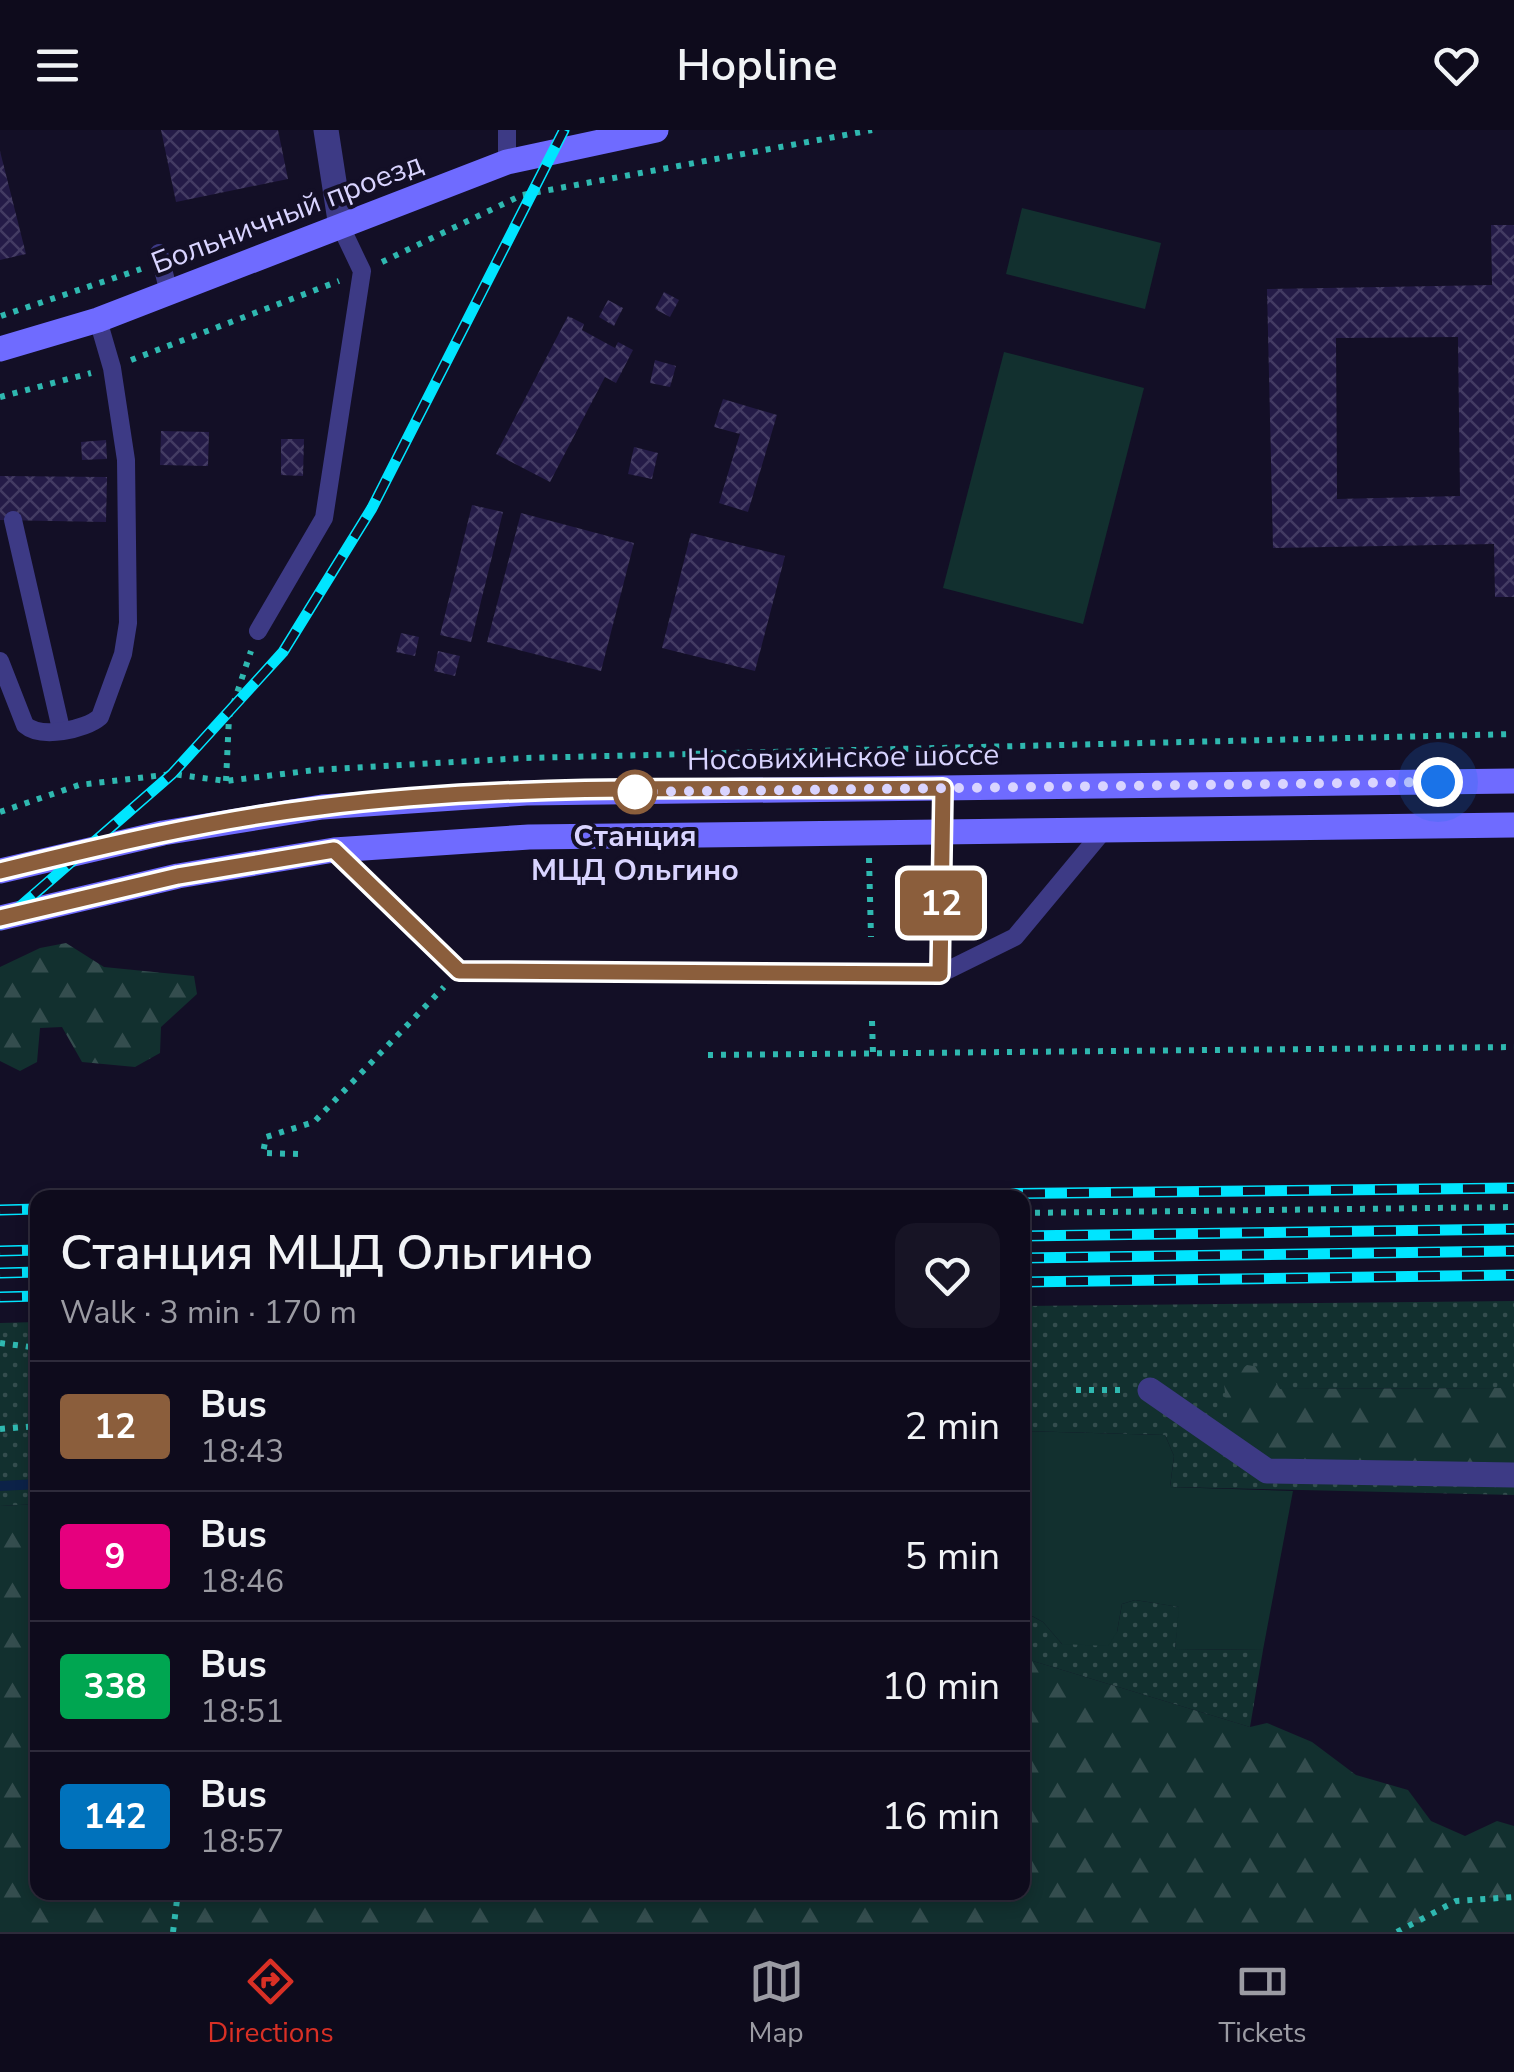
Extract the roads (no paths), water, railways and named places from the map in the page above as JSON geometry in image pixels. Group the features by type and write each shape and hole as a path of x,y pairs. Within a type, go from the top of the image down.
{"main road":[{"name":"Больничный проезд","path":"0,349 98,320 507,162 656,130"},
{"name":"Носовихинское шоссе","path":"0,871 164,833 322,806 526,793 1514,781"},
{"path":"0,918 178,876 334,850 529,837 1514,825"}],"street":[{"path":"326,130 342,227"},
{"path":"1150,1390 1268,1472 1514,1475"}],"lane":[{"path":"507,130 507,162"},
{"path":"258,630 324,518 362,272 342,227"},
{"path":"159,254 169,293"},
{"path":"0,661 25,726 40,733 93,724 100,717 124,654 128,623 127,478 112,368 98,320"},
{"path":"107,482 127,478"},
{"path":"13,520 61,729"},
{"path":"940,974 943,788"},
{"path":"334,850 459,971 940,974 1015,937 1104,830"}],"waterway":[{"path":"0,1486 30,1484"}],"railway":[{"path":"0,924 172,774 283,652 372,508 564,130"},
{"path":"1030,1193 1514,1188"},
{"path":"0,1210 30,1209"},
{"path":"1030,1236 1514,1229"},
{"path":"0,1251 30,1250"},
{"path":"1030,1258 1514,1251"},
{"path":"0,1273 30,1272"},
{"path":"1030,1282 1514,1275"},
{"path":"0,1297 30,1296"}],"place":[{"name":"Станция МЦД Ольгино","path":"635,792"}]}
